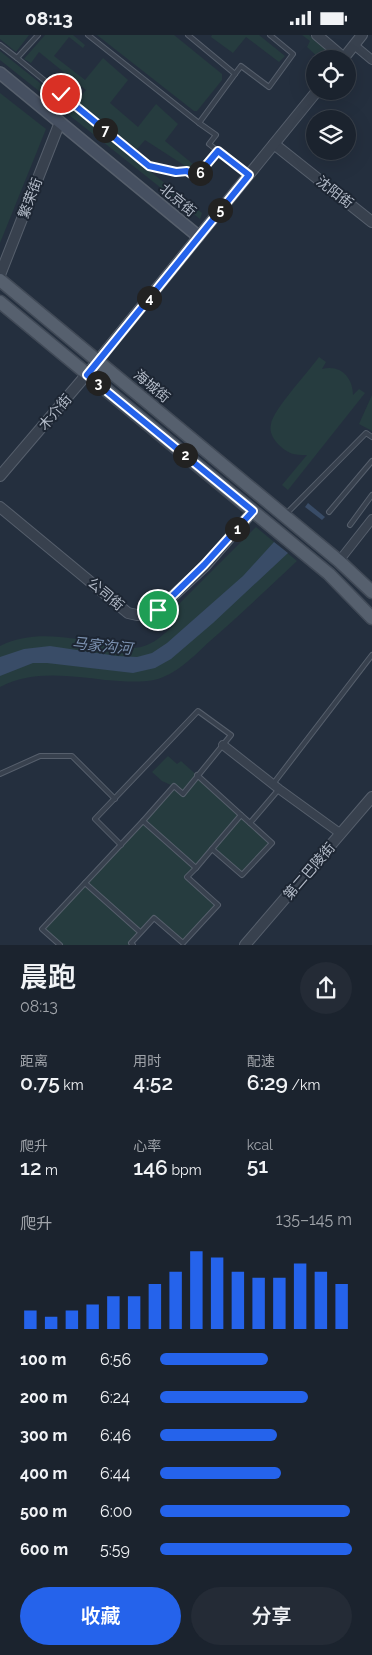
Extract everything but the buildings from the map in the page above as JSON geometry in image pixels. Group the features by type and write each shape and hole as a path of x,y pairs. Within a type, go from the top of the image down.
{"main road":[{"name":"北京街","path":"0,73 198,236"},
{"name":"海城街","path":"0,280 339,561 372,593"},
{"path":"0,302 329,574 372,618"}],"street":[{"path":"317,35 334,50"},
{"path":"350,50 362,35"},
{"path":"354,45 372,60"},
{"name":"木介街","path":"0,476 87,375 309,100"},
{"name":"繁荣街","path":"0,275 60,122"},
{"name":"沈阳街","path":"274,144 372,222"},
{"name":"公司街","path":"0,507 128,613 137,615 148,614 158,610 204,565 253,511"},
{"path":"339,561 372,519"},
{"path":"223,745 341,834"},
{"name":"第二巴陵街","path":"245,945 372,797"}],"lane":[{"path":"17,58 38,35"},
{"path":"88,35 216,135 209,144 249,175"},
{"path":"188,35 235,74"},
{"path":"199,123 241,66 269,87 293,53 270,35"},
{"path":"0,45 149,166 176,172 187,171 196,177 218,151"},
{"path":"284,515 366,433 372,437"},
{"path":"329,512 372,461"},
{"path":"350,525 372,495"},
{"path":"273,784 372,655"},
{"path":"60,945 42,929 121,845 174,786 183,794 231,735 198,711 95,819 121,845"},
{"path":"0,774 40,756 72,756 114,799"},
{"path":"197,775 272,843 242,875 212,849"},
{"path":"250,823 280,789"},
{"path":"131,944 154,918 183,943 218,905 187,877 241,815"},
{"path":"143,821 196,868"},
{"path":"85,883 140,932"}],"green space":[{"path":"0,35 29,35 16,52 0,39"},
{"path":"45,35 73,35 85,45 83,48 69,37 54,56 85,80 103,58 128,80 110,103 138,127 156,104 178,124 165,141 194,165 190,169 145,140 137,149 77,101 86,90 39,52 31,63 24,59"},
{"path":"97,35 174,35 222,74 222,80 197,111 194,111"},
{"path":"212,35 259,35 285,56 279,62 246,37 233,53 211,37"},
{"path":"302,35 309,35 328,50 310,50 307,47 310,41"},
{"path":"0,51 202,213 200,219 0,60"},
{"path":"0,93 46,129 0,243"},
{"path":"319,357 326,362 322,369 334,368 344,373 351,383 353,395 359,389 365,393 288,490 282,485 307,455 298,455 282,448 272,435 271,424 284,400"},
{"path":"372,395 372,431 359,424"},
{"path":"256,527 297,561 198,653 170,674 154,680 136,682 38,676 25,678 0,687 0,646 12,641 38,636 51,636 132,648 146,646 154,641 173,626 169,614"},
{"path":"168,756 177,764 181,761 272,843 242,875 212,849 187,876 218,905 183,943 154,918 131,943 133,945 60,945 42,929 173,786 162,781 152,772"}],"water":[{"path":"308,503 325,517 322,520 305,507"},
{"path":"274,542 288,553 213,623 171,659 155,668 133,673 33,663 0,676 0,657 24,649 50,646 117,656 137,657 152,653 167,643 243,576"}],"route":[{"path":"61,94 149,166 176,172 187,171 196,177 218,151 249,175 87,375 253,511 204,565 158,610"}],"water label":[{"name":"马家沟河","path":"102,646"}]}
